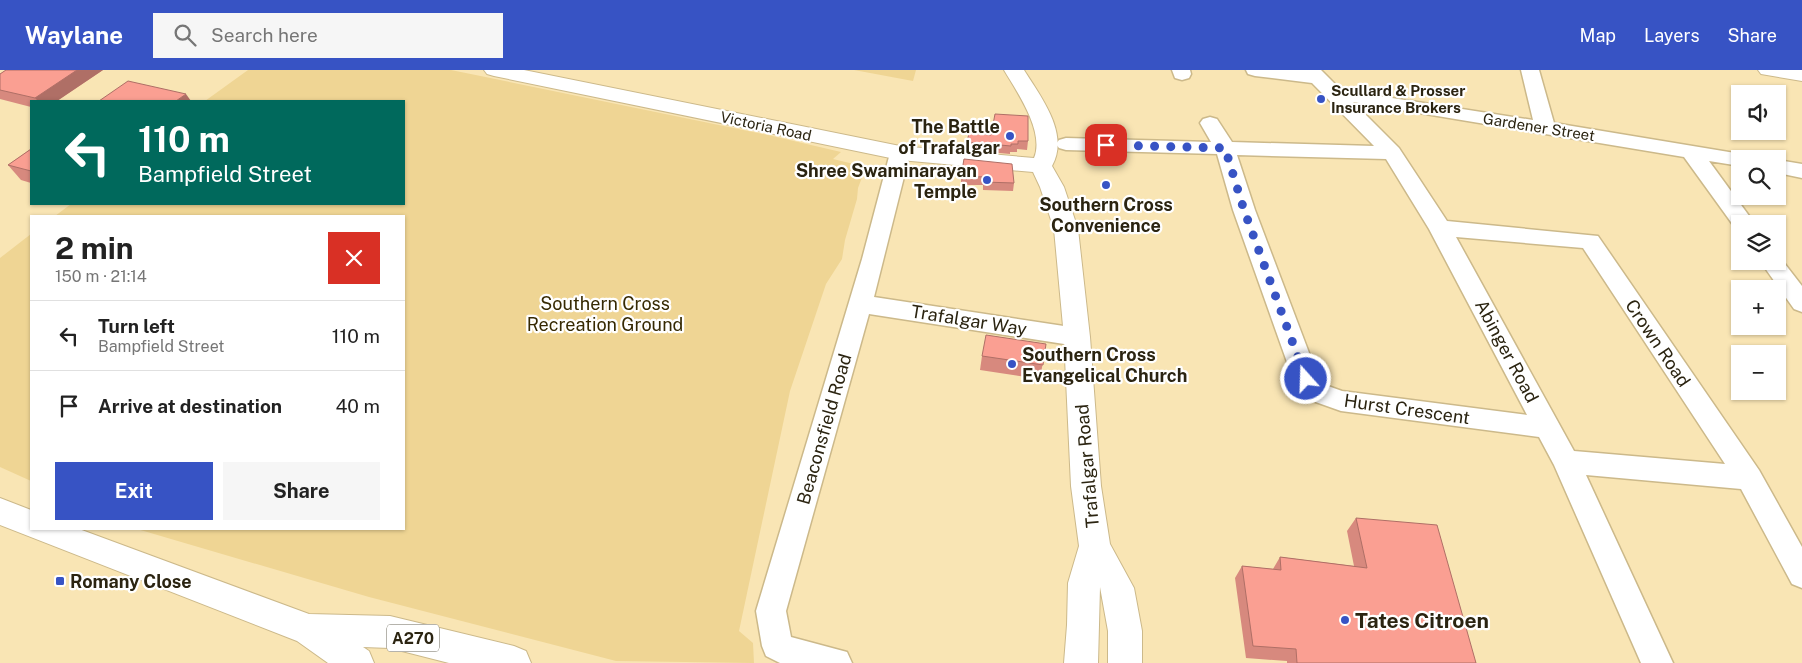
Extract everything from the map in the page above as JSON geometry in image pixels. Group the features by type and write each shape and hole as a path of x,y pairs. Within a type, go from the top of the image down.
{"main road":[{"name":"Victoria Road","path":"494,70 900,153 1041,166"},
{"path":"1014,70 1042,121 1048,151 1041,166"},
{"path":"1768,70 1802,75"},
{"name":"Trafalgar Road","path":"1041,166 1052,187 1066,229 1077,337 1086,486 1095,546 1118,588 1125,631 1126,663"},
{"path":"0,511 30,524"},
{"name":"A270","path":"46,530 309,630 357,663"},
{"name":"Trafalgar Road","path":"1081,663 1084,625 1084,583 1095,546"},
{"name":"A270","path":"309,630 390,632 514,663"}],"street":[{"path":"1255,70 1313,74"},
{"path":"1530,70 1544,128"},
{"name":"Abinger Road","path":"1313,74 1392,153 1440,228 1566,462 1657,663"},
{"name":"Gardener Street","path":"1337,96 1350,96 1731,159"},
{"name":"Hurst Crescent","path":"1210,123 1225,148 1244,210 1306,379 1318,392 1341,401 1549,428"},
{"path":"1066,144 1392,153"},
{"path":"1691,152 1737,215"},
{"name":"Beaconsfield Road","path":"836,663 797,655 777,646 771,611 860,304 900,153"},
{"path":"1786,167 1802,170"},
{"name":"Crown Road","path":"1440,228 1590,241 1749,478 1802,575"},
{"path":"1778,270 1802,303"},
{"name":"Trafalgar Way","path":"860,304 1077,337"},
{"path":"1566,462 1749,478"}],"green space":[{"name":"Southern Cross Recreation Ground","path":"248,70 451,70 768,135 841,152 833,159 866,167 858,188 842,259 826,284 790,391 739,631 753,643 754,663 616,661 369,597 140,530 405,530 405,215 56,215 70,205 405,205 405,100 206,100"},
{"path":"854,70 916,70 913,81"},
{"path":"30,235 30,481 0,467 0,258"}],"building":[{"path":"6,70 77,70 35,98 0,90 0,74"},
{"path":"128,81 186,94 177,100 100,100"},
{"path":"995,114 1028,116 1028,141 1018,141 1018,144 1011,144 1011,146 967,142 969,133 991,135"},
{"path":"30,150 30,171 8,165"},
{"path":"964,159 1012,164 1014,183 984,182 984,177 961,176"},
{"path":"986,335 1046,344 1043,365 982,356"},
{"name":"Tates Citroen","path":"1356,518 1437,525 1476,663 1297,663 1296,649 1253,646 1242,566 1281,570 1280,557 1367,568"}],"place":[{"name":"Scullard & Prosser Insurance Brokers","path":"1321,99"},
{"name":"The Battle of Trafalgar","path":"1010,136"},
{"name":"Shree Swaminarayan Temple","path":"987,180"},
{"name":"Southern Cross Convenience","path":"1106,185"},
{"name":"Southern Cross Evangelical Church","path":"1012,364"},
{"name":"Romany Close","path":"60,581"},
{"name":"Tates Citroen","path":"1345,620"}],"route":[{"path":"1106,145 1225,148 1244,210 1306,379"}]}
